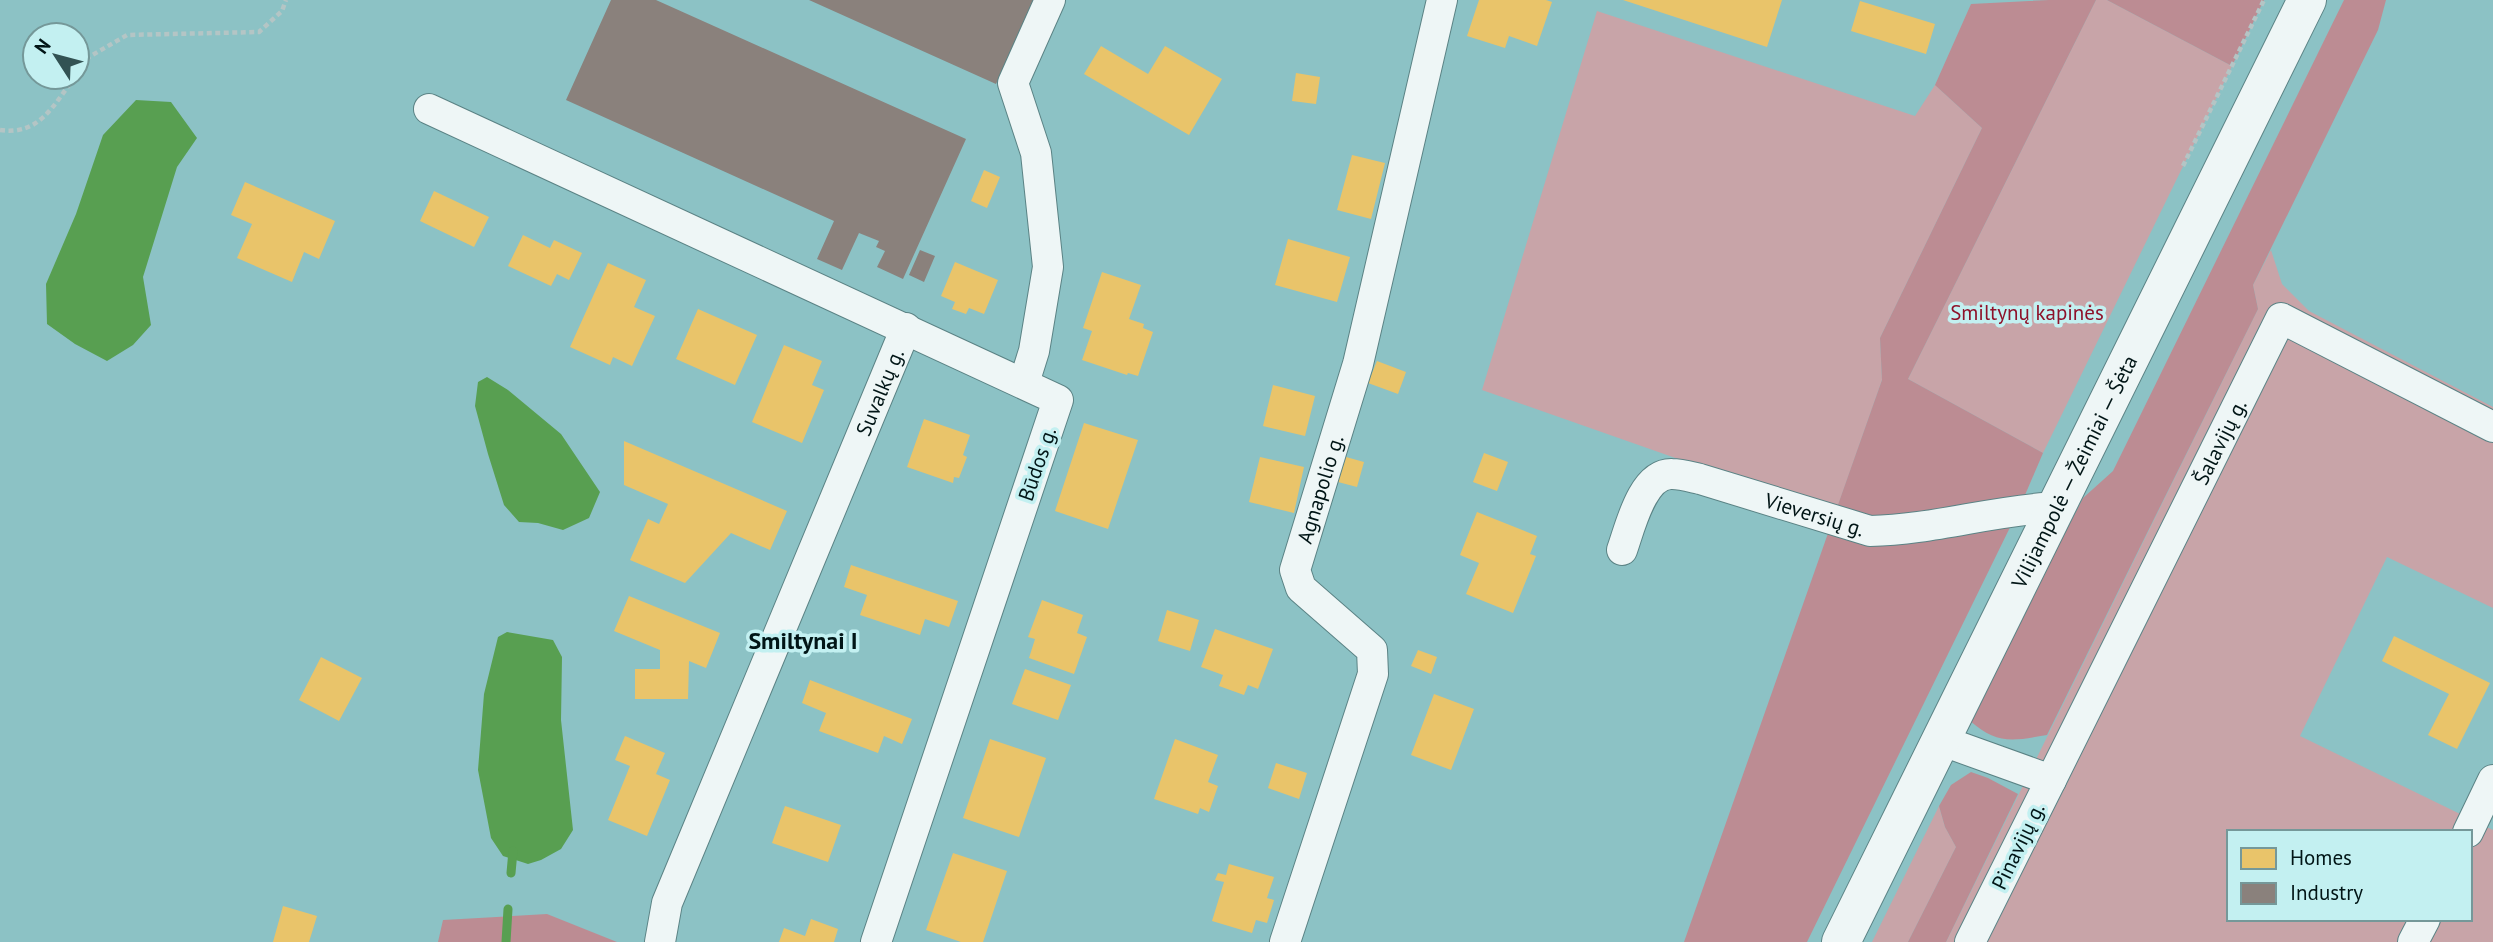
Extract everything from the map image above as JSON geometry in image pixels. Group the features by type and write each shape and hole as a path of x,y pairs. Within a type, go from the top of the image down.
{"main road":[{"name":"Vilijampolė — Žeimiai — Šėta","path":"1841,942 2307,0"}],"street":[{"path":"906,328 1024,383 1034,351 1048,267 1036,153 1013,83 1049,0"},
{"name":"Agnapolio g.","path":"1285,942 1373,674 1372,650 1301,588 1295,570 1358,364 1442,0"},
{"name":"Suvalkų g.","path":"429,109 906,328 667,904 660,942"},
{"name":"Šalavijų g.","path":"2050,780 2281,318 2493,427"},
{"name":"Būdos g.","path":"876,942 1058,400 1024,383"},
{"name":"Vieversių g.","path":"1622,550 1644,493 1651,482 1671,474 1700,479 1870,531 1899,531 2019,509 2058,507"},
{"name":"Pinavijų g.","path":"1940,740 2050,780 1970,942"},
{"path":"2469,830 2493,780"},
{"path":"2413,942 2424,921"}],"path":[{"path":"91,56 127,35 259,32 282,11 286,0"},
{"path":"0,130 11,132 42,121 64,91"}],"green space":[{"name":"Smiltynų kapinės","path":"2096,0 2107,0 2232,66 2043,453 1908,379"},
{"path":"1597,11 1915,116 1935,85 1982,128 1880,338 1882,380 1835,514 1482,390"},
{"path":"2271,250 2282,284 2309,311 2493,407 2493,608 2387,557 2300,736 2493,830 2493,942 1946,942 2258,309 2253,285"},
{"path":"1939,806 1945,827 1956,847 1908,942 1872,942"}],"shaded area":[{"path":"2096,0 1908,379 2043,453 2019,509 1807,942 1684,942 1882,380 1880,338 1982,128 1935,85 1971,4"},
{"path":"2107,0 2264,0 2232,66"},
{"path":"2344,0 2386,0 2378,30 2253,285 2258,309 2047,735 2005,739 1988,734 1969,720 2083,498 2113,471"},
{"path":"136,100 171,102 197,138 177,167 143,277 151,325 133,345 107,361 75,344 47,324 46,284 76,214 103,135"},
{"path":"487,377 508,390 561,434 600,492 589,518 563,530 538,523 519,522 504,505 475,406 478,382"},
{"path":"507,632 553,640 562,657 561,720 573,830 561,849 528,864 503,856 491,838 478,770 484,694 498,637"},
{"path":"1971,772 2018,794 1946,942 1908,942 1956,847 1945,827 1939,806 1951,785"},
{"path":"547,914 617,942 438,942 443,920"}],"building: Homes":[{"path":"1479,0 1552,2 1537,46 1509,36 1505,48 1467,36"},
{"path":"1623,0 1782,0 1767,47"},
{"path":"1860,1 1935,24 1926,54 1851,31"},
{"path":"1101,46 1148,74 1165,46 1222,79 1189,135 1084,74"},
{"path":"1296,73 1320,77 1316,104 1292,101"},
{"path":"1352,155 1385,163 1371,219 1337,210"},
{"path":"984,170 1000,177 987,208 971,201"},
{"path":"245,182 335,221 319,259 304,252 292,282 237,258 252,224 231,215"},
{"path":"434,191 489,217 474,247 420,221"},
{"path":"523,235 550,248 554,240 582,253 569,280 557,274 551,286 508,266"},
{"path":"1288,239 1350,257 1337,302 1275,285"},
{"path":"955,262 998,280 984,314 969,308 966,314 952,309 955,302 941,296"},
{"path":"608,263 646,280 634,307 655,316 632,366 613,357 610,365 570,347"},
{"path":"1102,272 1141,285 1129,319 1144,324 1143,328 1153,332 1138,376 1082,360 1092,331 1083,328"},
{"path":"698,309 757,335 735,385 676,359"},
{"path":"784,345 822,361 812,385 824,390 802,443 752,422"},
{"path":"1377,361 1406,372 1398,394 1368,383"},
{"path":"1273,385 1315,396 1305,436 1263,426"},
{"path":"924,419 970,435 963,455 967,457 959,478 954,477 953,483 907,467"},
{"path":"1084,423 1138,440 1108,529 1055,511"},
{"path":"624,441 787,511 770,550 731,533 685,583 630,560 648,519 659,524 668,504 624,485"},
{"path":"1484,453 1508,462 1497,491 1473,482"},
{"path":"1260,457 1304,467 1294,513 1249,502"},
{"path":"1346,457 1364,462 1357,487 1338,482"},
{"path":"1477,512 1537,536 1530,554 1536,556 1513,613 1466,594 1479,563 1460,555"},
{"path":"851,565 958,601 949,627 925,619 920,635 860,615 867,595 844,587"},
{"path":"629,596 720,633 706,668 689,661 688,699 635,699 635,669 660,669 660,650 614,631"},
{"path":"1042,600 1083,615 1077,633 1087,637 1074,674 1029,658 1035,639 1028,637"},
{"path":"1167,610 1199,620 1190,651 1158,641"},
{"path":"1215,629 1273,649 1258,689 1248,685 1244,695 1219,686 1223,675 1201,667"},
{"path":"2394,636 2490,683 2457,749 2428,735 2449,694 2382,661"},
{"path":"1418,650 1437,657 1431,674 1411,666"},
{"path":"321,657 362,678 339,721 299,700"},
{"path":"1025,669 1071,685 1058,720 1012,704"},
{"path":"810,680 912,719 902,744 884,736 878,753 819,731 826,713 802,703"},
{"path":"1434,694 1474,709 1451,770 1411,755"},
{"path":"625,736 665,753 656,774 670,780 647,836 608,820 630,766 615,760"},
{"path":"990,739 1046,758 1019,837 963,818"},
{"path":"1175,739 1218,755 1208,782 1218,786 1209,812 1200,808 1198,814 1154,799"},
{"path":"1276,763 1307,773 1299,799 1268,788"},
{"path":"785,806 841,825 828,862 772,843"},
{"path":"953,853 1007,871 983,942 961,942 926,930"},
{"path":"1229,864 1274,877 1267,898 1274,900 1267,923 1256,920 1252,933 1212,921 1224,882 1215,880 1218,873 1226,875"},
{"path":"283,906 317,916 309,942 273,942"},
{"path":"811,919 838,929 834,942 779,942 784,928 805,936"}],"building: Industry":[{"path":"611,0 656,0 966,139 903,279 877,267 885,251 876,247 879,241 859,233 842,270 817,259 834,221 566,100"},
{"path":"809,0 1035,0 996,84"},
{"path":"920,250 935,256 924,282 909,275"}],"waterway":[{"path":"511,873 513,851"},
{"path":"506,942 508,909"}],"district":[{"name":"Smiltynai I","path":"803,640"}]}
